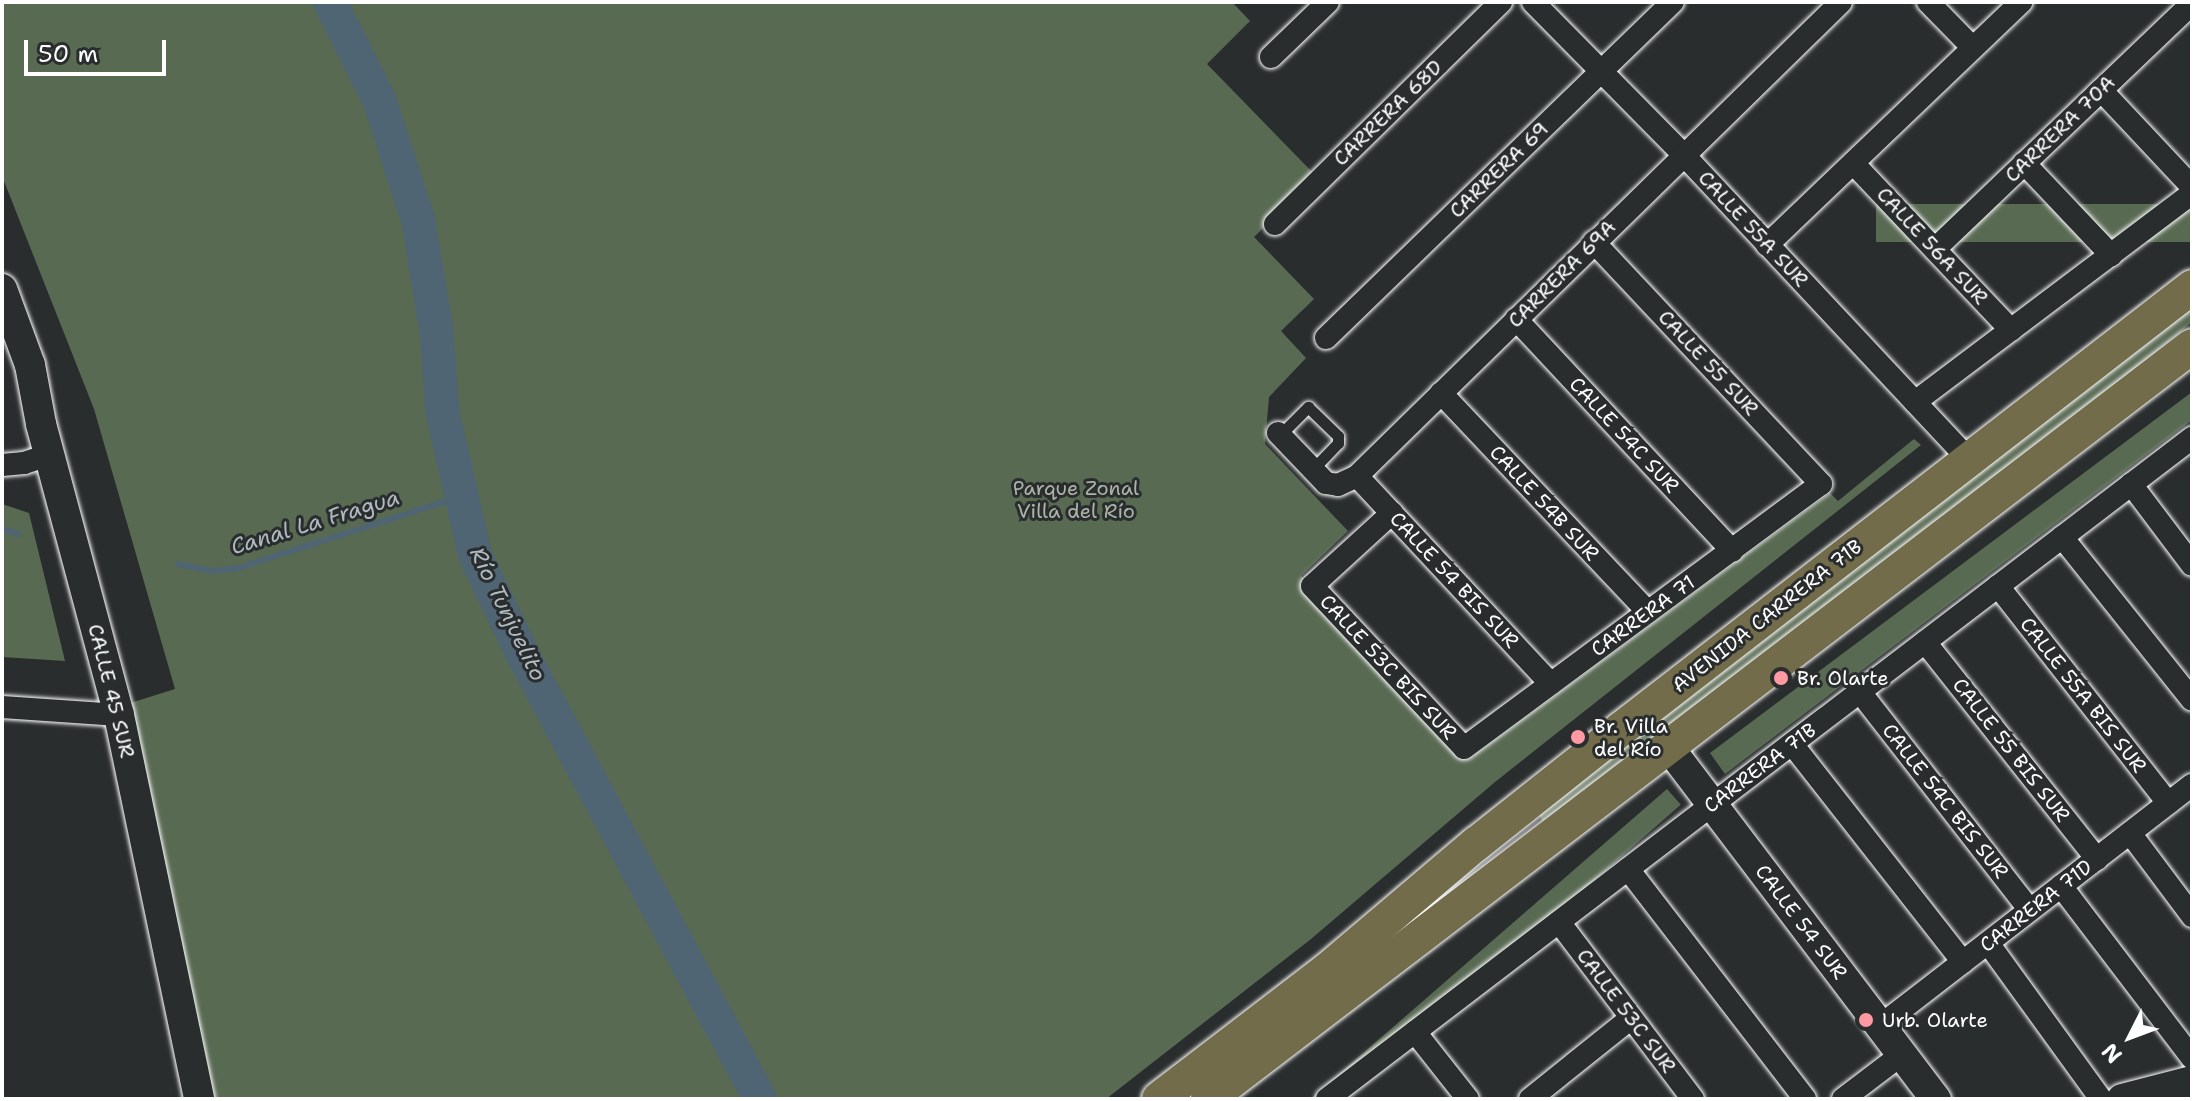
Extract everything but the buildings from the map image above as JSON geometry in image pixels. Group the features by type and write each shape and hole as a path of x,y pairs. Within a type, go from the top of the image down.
{"main road":[{"name":"AVENIDA CARRERA 71B","path":"1208,1099 1229,1064 1326,971 1532,800 2192,287"},
{"name":"AVENIDA CARRERA 71B","path":"1159,1099 1229,1064 1667,745 2192,346"}],"street":[{"path":"1271,57 1328,2"},
{"name":"CARRERA 68D","path":"1275,224 1501,2"},
{"name":"CALLE 55A SUR","path":"1533,2 1683,154 1968,459"},
{"name":"CARRERA 69","path":"1326,338 1673,2"},
{"name":"CARRERA 69A","path":"1357,476 1841,2"},
{"path":"1928,2 1973,48"},
{"path":"1767,245 2021,2"},
{"name":"CARRERA 70A","path":"1935,249 2185,10"},
{"path":"1915,402 2192,190 2101,90"},
{"name":"CALLE 56A SUR","path":"1853,163 2011,330"},
{"path":"2024,163 2111,255"},
{"name":"CALLE 55 SUR","path":"1594,242 1821,484"},
{"name":"CALLE 45 SUR","path":"2,289 30,365 49,455 119,715 199,1099"},
{"name":"CALLE 54C SUR","path":"1516,319 1732,551"},
{"name":"CALLE 54B SUR","path":"1441,393 1648,612"},
{"path":"1279,434 1326,483 1338,485 1357,476"},
{"name":"CARRERA 71B","path":"1327,1099 2192,438"},
{"path":"2,465 24,463 49,455"},
{"name":"CALLE 54 BIS SUR","path":"1357,476 1551,684"},
{"name":"CARRERA 71","path":"1464,748 1821,484"},
{"path":"2131,484 2192,565"},
{"name":"CALLE 53C BIS SUR","path":"1392,513 1312,586 1464,748"},
{"path":"2062,537 2192,700"},
{"name":"CALLE 55A BIS SUR","path":"1998,586 2168,803"},
{"name":"CALLE 55 BIS SUR","path":"1925,642 2097,859"},
{"name":"CALLE 54C BIS SUR","path":"1860,692 2030,910"},
{"path":"2,707 119,715"},
{"path":"1792,744 1963,962"},
{"name":"CALLE 54 SUR","path":"1667,745 1936,1099"},
{"name":"CARRERA 71D","path":"1880,1026 2192,785"},
{"path":"2130,833 2192,916"},
{"path":"1628,869 1805,1099"},
{"path":"2061,886 2190,1080 2122,1099"},
{"name":"CALLE 53C SUR","path":"1559,922 1631,1018 1680,1094"},
{"path":"1988,943 2101,1099"},
{"path":"1530,1099 1631,1018"},
{"path":"1415,1032 1468,1099"},
{"path":"1843,1099 1902,1054"}],"lane":[{"path":"1279,434 1308,407 1338,436 1338,443 1311,470"}],"green space":[{"name":"Parque Zonal Villa del Río","path":"2,2 1232,2 1250,21 1207,64 1316,176 1254,237 1314,299 1281,331 1306,358 1269,397 1265,444 1348,531 1301,576 1472,757 1830,493 1838,501 1914,439 1921,445 1495,782 1311,939 1106,1099 208,1099 124,705 175,689 94,409 2,176"},
{"path":"1876,204 2192,204 2192,242 1876,242"},
{"path":"2192,303 2192,322 2127,376 1544,823 1536,811"},
{"path":"2192,392 2192,420 1725,774 1710,753"},
{"path":"2,504 29,513 65,661 2,657"},
{"path":"1667,789 1681,805 1342,1099 1310,1099"}],"waterway":[{"name":"Río Tunjuelito","path":"330,2 380,102 418,220 436,327 443,415 475,555 523,655 760,1099"},
{"name":"Canal La Fragua","path":"178,564 210,571 235,569 459,497"},
{"name":"Canal La Fragua","path":"2,529 18,534"}],"place":[{"name":"Br. Olarte","path":"1781,678"},
{"name":"Br. Villa del Río","path":"1578,737"},
{"name":"Urb. Olarte","path":"1866,1020"}]}
